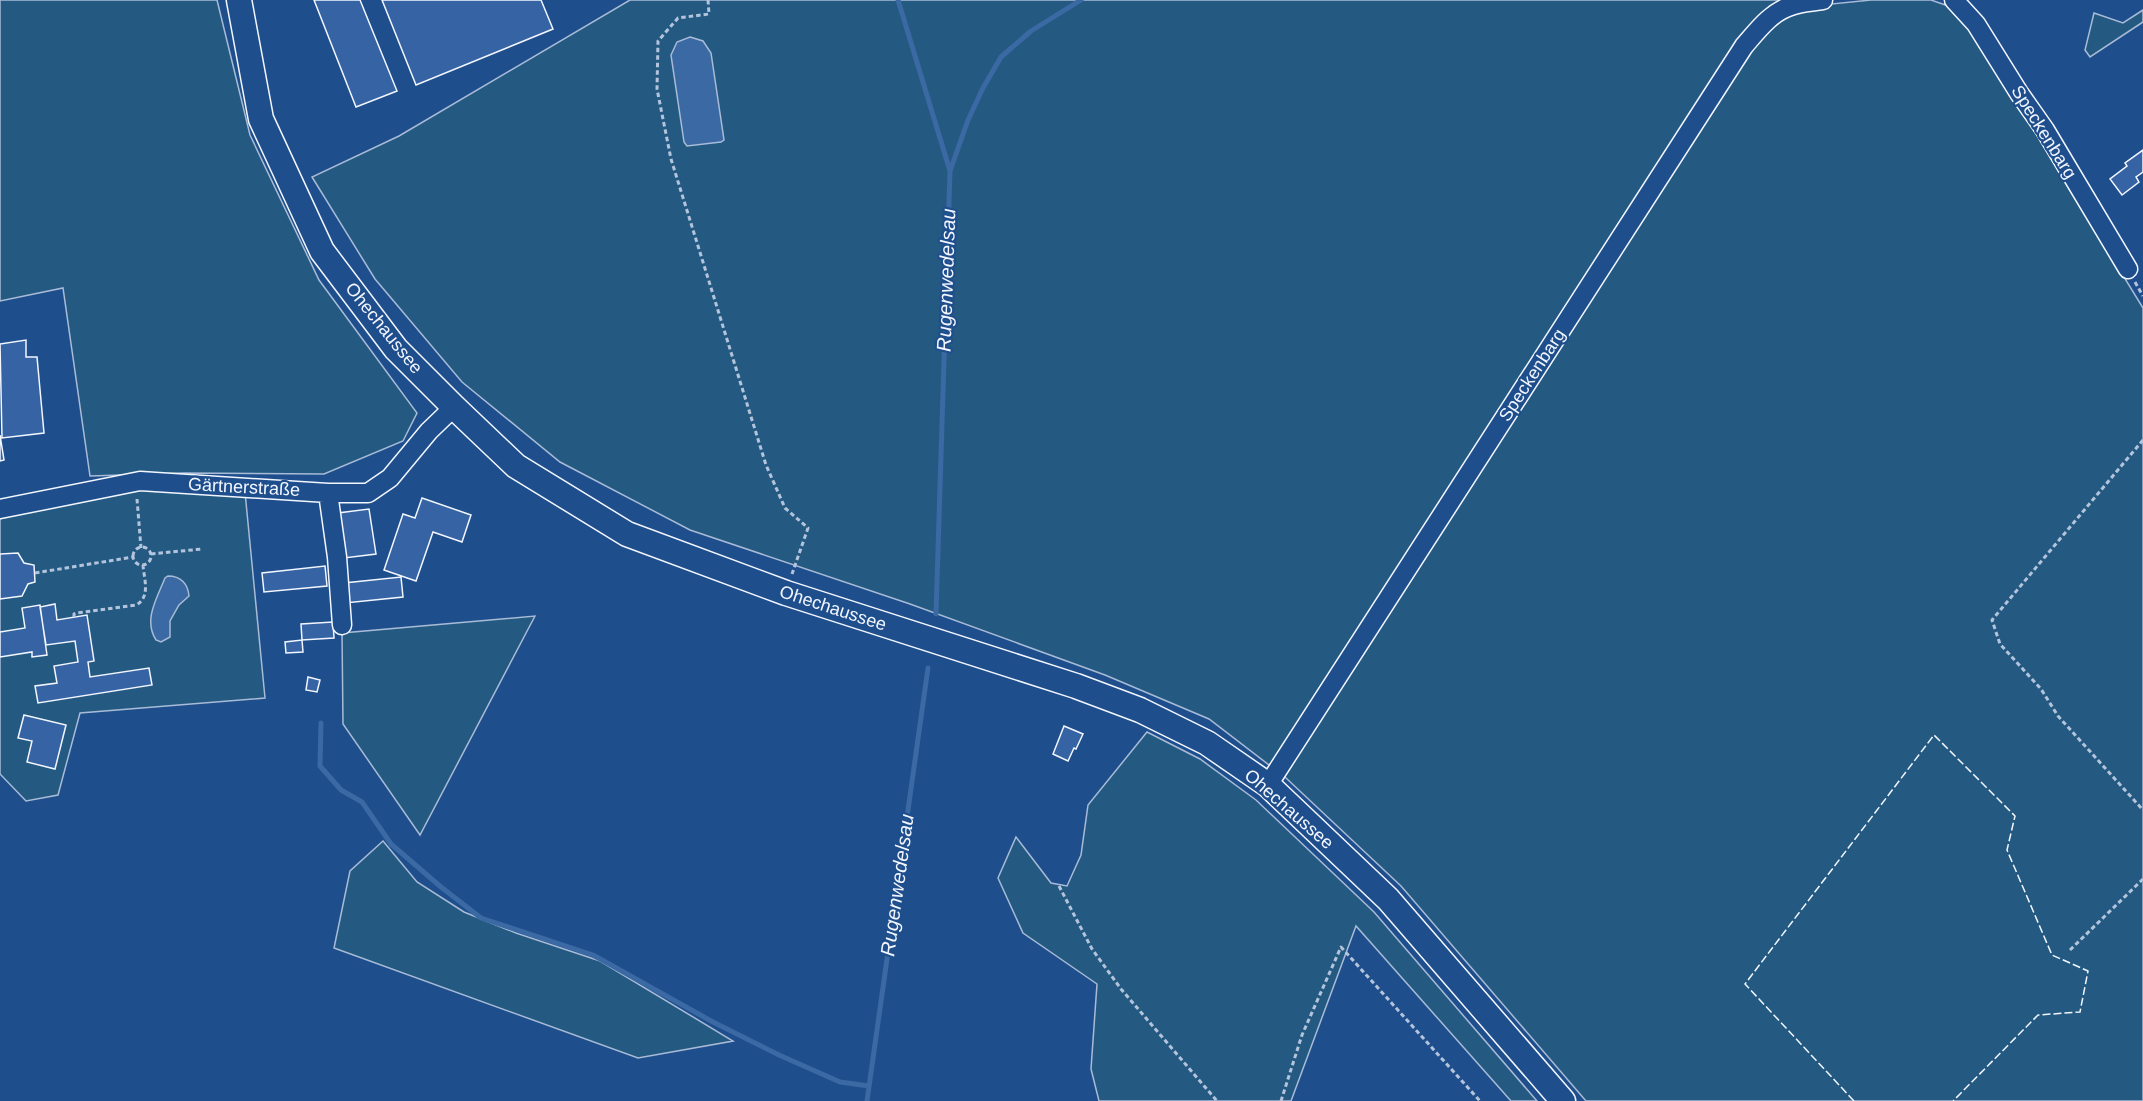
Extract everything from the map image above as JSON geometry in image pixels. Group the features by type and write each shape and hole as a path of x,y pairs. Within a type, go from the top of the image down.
{"main road":[{"name":"Ohechaussee","path":"239,0 261,119 322,251 396,349 516,466 627,534 786,592 1076,686 1140,710 1207,742 1268,785 1388,899 1563,1101"}],"street":[{"name":"Speckenbarg","path":"1268,785 1744,45 1762,25 1780,11 1790,6 1823,0"},
{"name":"Speckenbarg","path":"1954,0 1976,24 2045,130 2128,269"},
{"name":"Gärtnerstraße","path":"0,509 140,481 328,493 368,493 390,478 429,431 454,407"},
{"path":"328,493 337,557 342,626"}],"path":[{"path":"708,0 709,14 678,18 658,41 657,89 671,159 766,465 785,508 808,528 786,592"},
{"path":"2143,440 1992,620 2000,644 2040,689 2058,717 2143,810"},
{"path":"137,494 141,548"},
{"path":"133,557 137,549 141,548 146,548 151,554"},
{"path":"151,554 202,549"},
{"path":"143,565 147,563 151,554"},
{"path":"133,557 138,564 143,565"},
{"path":"35,573 133,557"},
{"path":"74,617 77,613 141,602 145,592 143,565"},
{"path":"2070,950 2143,879"},
{"path":"1059,886 1092,949 1121,989 1217,1101"},
{"path":"1281,1101 1302,1035 1341,947 1480,1101"}],"shaded area":[{"path":"0,0 217,0 250,135 319,280 417,413 403,441 324,474 184,473 90,476 63,288 0,301"},
{"path":"630,0 1832,0 1832,4 1871,0 1931,0 1954,8 1971,28 2143,308 2143,1101 1586,1101 1401,886 1286,778 1209,719 1105,675 910,604 690,530 560,462 462,382 375,279 312,177 399,136"},
{"path":"2143,10 2143,22 2090,57 2085,50 2094,13 2123,23"},
{"path":"690,37 703,41 711,53 724,140 721,142 687,146 684,142 671,55 677,42"},
{"path":"134,489 245,492 265,698 80,713 58,795 26,801 0,774 0,515"},
{"path":"168,576 177,577 183,582 189,596 179,605 170,621 170,637 161,642 156,640 152,632 151,617 158,593"},
{"path":"535,616 420,835 343,724 342,633"},
{"path":"1147,732 1200,759 1256,800 1374,912 1537,1101 1511,1101 1356,926 1291,1101 1099,1101 1091,1069 1097,984 1023,933 998,878 1016,837 1051,883 1067,886 1081,855 1088,805"},
{"path":"383,841 417,882 464,912 516,933 600,961 733,1041 638,1058 334,948 350,871"}],"building":[{"path":"314,0 360,0 397,91 356,107"},
{"path":"382,0 541,0 553,29 416,85"},
{"path":"2143,150 2143,172 2136,177 2139,182 2122,195 2110,179 2127,166 2125,163"},
{"path":"26,340 26,357 37,357 44,433 2,438 0,344"},
{"path":"0,435 4,460 0,461"},
{"path":"422,498 471,515 462,542 433,532 416,581 384,570 403,514 415,518"},
{"path":"369,509 376,554 344,558 338,513"},
{"path":"18,553 24,563 34,565 35,582 28,584 22,596 0,599 0,554"},
{"path":"325,566 327,586 264,592 262,573"},
{"path":"401,577 403,597 345,603 344,583"},
{"path":"55,604 57,620 87,615 94,661 88,662 90,677 149,668 152,685 38,703 35,686 57,683 54,666 78,662 75,641 46,645 40,607"},
{"path":"40,605 47,655 32,657 32,652 0,657 0,632 25,628 22,608"},
{"path":"333,622 334,638 302,640 301,624"},
{"path":"302,640 303,652 286,653 285,642"},
{"path":"308,677 320,680 317,692 306,690"},
{"path":"24,715 66,725 55,769 27,762 32,741 18,738"},
{"path":"1064,726 1083,734 1068,761 1053,754"}],"waterway":[{"path":"898,0 950,171"},
{"name":"Rugenwedelsau","path":"936,614 950,171 968,120 1001,57 1031,31 1081,0"},
{"name":"Rugenwedelsau","path":"867,1101 928,668"},
{"path":"321,723 320,766 341,790 362,802 391,844 481,918 593,955 713,1022 779,1055 840,1082 869,1086"}],"fence":[{"path":"1854,1101 1745,984 1934,735 2015,816 2007,850 2052,955 2088,971 2080,1012 2038,1015 1953,1101"}]}
